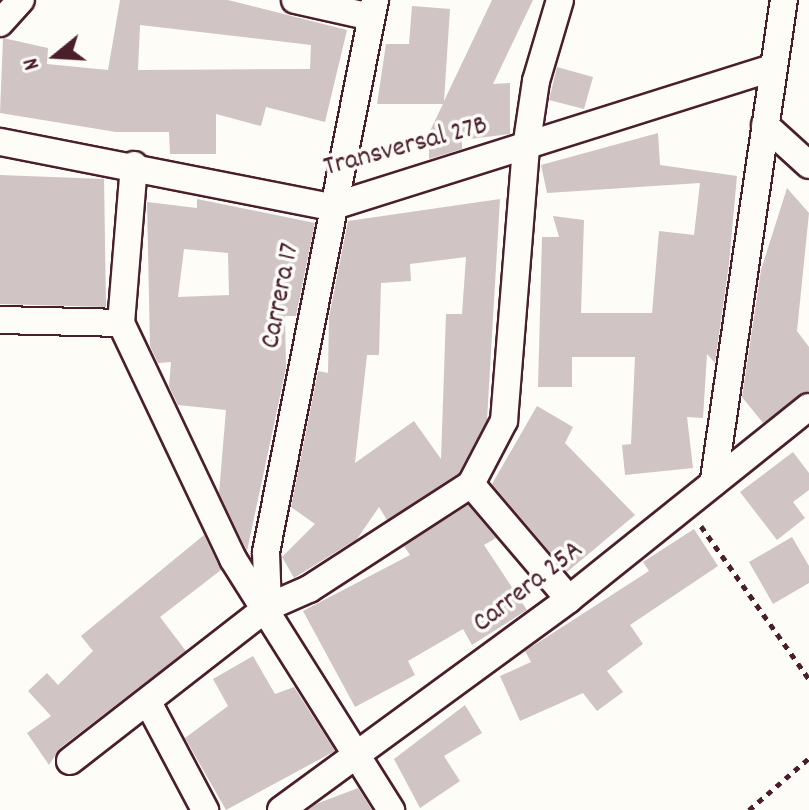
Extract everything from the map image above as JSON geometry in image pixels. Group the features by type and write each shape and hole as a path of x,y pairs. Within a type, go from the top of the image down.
{"street":[{"path":"0,23 21,0"},
{"path":"295,0 373,9"},
{"path":"70,761 150,706 268,607 309,589 471,484 504,421 526,148 536,81 560,0"},
{"path":"714,479 784,0"},
{"name":"Carrera 17","path":"268,607 266,552 331,207 373,9"},
{"name":"Transversal 27B","path":"0,142 134,165 331,207 773,68"},
{"path":"765,125 809,165"},
{"path":"134,165 121,323 233,559 268,607 391,810"},
{"path":"0,320 121,323"},
{"name":"Carrera 25A","path":"281,810 360,758 569,599 714,479 809,407"},
{"path":"471,484 569,599"},
{"path":"150,706 205,810"}],"path":[{"path":"686,504 809,679"},
{"path":"749,810 809,758"}],"building":[{"path":"120,0 228,0 347,30 325,122 266,107 261,126 216,114 216,154 170,154 169,132 116,132 0,113 3,38 48,48 47,64 108,70","holes":["140,25 311,45 310,69 138,70"]},
{"path":"492,0 533,0 493,84 510,83 510,134 462,140 462,149 429,159 429,133 443,104 377,104 386,44 409,44 412,6 450,9 444,101"},
{"path":"557,67 593,77 584,109 549,100"},
{"path":"658,133 660,165 737,176 729,264 715,363 707,354 703,418 687,417 693,468 625,475 622,445 631,444 635,357 572,357 572,387 538,387 542,237 559,237 553,216 584,220 581,313 652,313 659,231 694,235 700,183 547,193 541,165"},
{"path":"0,175 104,179 106,307 0,304"},
{"path":"787,188 809,213 797,331 809,347 809,391 763,423 742,397 761,270"},
{"path":"197,199 315,223 296,316 285,316 286,368 247,551 219,493 226,410 178,405 169,386 171,362 158,363 150,346 147,202 197,208","holes":["184,249 228,253 229,295 178,297"]},
{"path":"500,199 487,420 459,473 387,520 379,507 357,539 294,578 282,557 315,524 291,507 318,371 328,373 329,317 348,221","holes":["466,257 462,314 446,314 441,459 414,421 355,463 367,355 379,355 381,283 411,281 410,264"]},
{"path":"537,406 573,427 565,443 635,515 567,572 492,484"},
{"path":"793,452 809,473 809,490 793,502 805,518 777,540 740,492"},
{"path":"468,505 496,538 484,545 527,610 472,645 463,629 408,661 415,675 355,707 303,611 410,555 404,546"},
{"path":"694,529 718,566 630,625 643,644 607,671 623,692 597,711 583,693 520,721 500,676 531,662 525,651 649,571 643,562"},
{"path":"204,535 221,570 160,617 186,651 60,748 49,765 27,733 51,716 28,691 47,673 58,685 93,651 81,636"},
{"path":"792,537 809,566 809,583 773,604 749,562"},
{"path":"253,656 275,694 294,687 335,751 226,810 185,738 228,706 213,679"},
{"path":"465,705 482,733 444,756 460,781 420,808 394,759"},
{"path":"358,788 372,810 308,810 316,804"}]}
